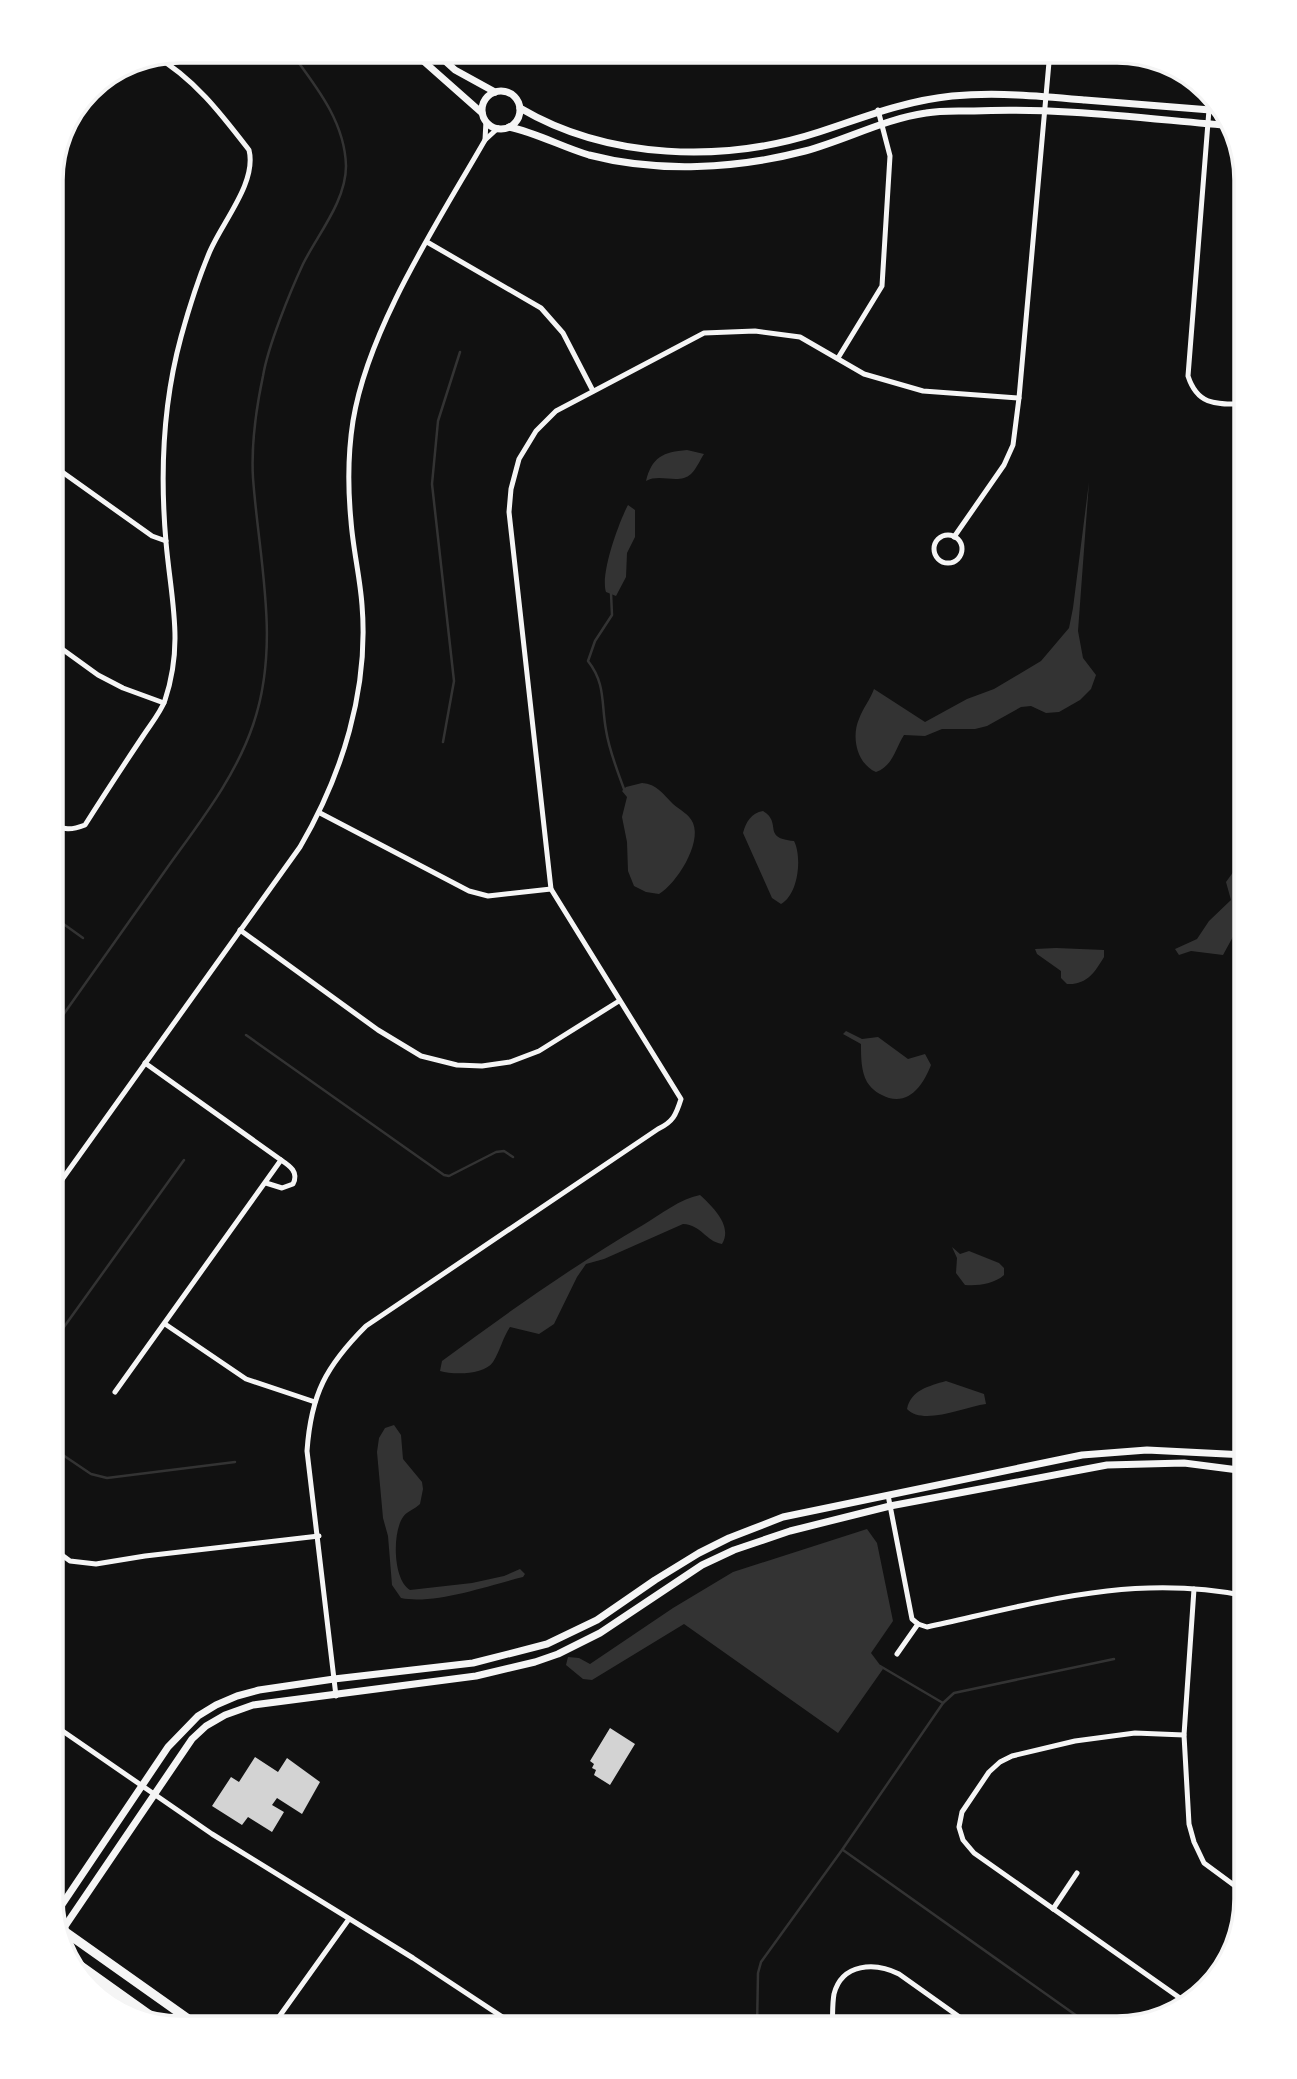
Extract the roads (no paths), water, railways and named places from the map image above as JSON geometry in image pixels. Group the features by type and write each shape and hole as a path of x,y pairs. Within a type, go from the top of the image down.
{"main road":[{"path":"69,1936 184,2016"},
{"path":"88,1971 144,2011"}],"street":[{"path":"425,63 498,128"},
{"path":"447,63 495,92 512,94 520,108 517,120 509,127"},
{"path":"954,537 1004,465 1013,445 1049,63"},
{"path":"63,828 73,830 85,825 164,703 175,660 177,628 166,541 163,473 165,428 176,355 191,300 211,250 248,177 252,162 249,150 192,83 170,64"},
{"path":"485,140 486,98 495,92"},
{"path":"520,108 573,134 620,145 696,152 753,147 819,132 878,110 954,96 1010,93 1209,110 1188,376 1192,389 1202,399 1216,404 1234,404"},
{"path":"838,358 882,286 890,156 878,110"},
{"path":"63,1178 300,847 320,813 345,750 357,700 363,650 362,607 351,522 353,421 366,371 386,320 485,140 498,128 509,127 525,131 576,151 617,160 689,166 757,160 804,151 883,124 926,113 1045,110 1220,125"},
{"path":"617,160 620,145"},
{"path":"753,147 757,160"},
{"path":"427,242 541,308 563,333 593,391"},
{"path":"336,1696 307,1451 314,1402 322,1382 342,1350 366,1326 674,1119 681,1099 551,889 510,524 511,489 519,459 536,431 556,411 704,333 755,331 800,337 864,374 923,391 1019,398"},
{"path":"63,473 152,536 166,541"},
{"path":"940,537 954,537 962,547 961,556 950,563 941,562 935,555 934,545 940,537"},
{"path":"63,650 98,675 123,688 164,703"},
{"path":"320,813 469,891 488,896 551,889"},
{"path":"240,930 388,1036 421,1056 457,1065 482,1066 510,1062 538,1051 620,1001"},
{"path":"145,1063 281,1160 296,1176 293,1184 282,1188 266,1183"},
{"path":"115,1392 281,1160"},
{"path":"165,1324 246,1379 314,1402"},
{"path":"63,1902 140,1787 184,1728 216,1705 259,1690 473,1663 547,1644 582,1628 655,1580 729,1538 783,1517 1082,1455 1147,1450 1234,1454"},
{"path":"1147,1450 1147,1463"},
{"path":"65,1922 192,1738 225,1715 253,1705 476,1676 558,1654 612,1626 702,1565 734,1550 790,1531 890,1506 1081,1469 1147,1463 1184,1463 1234,1469"},
{"path":"1009,1469 1011,1482"},
{"path":"888,1495 912,1619 928,1627 1099,1591 1154,1586 1234,1594"},
{"path":"63,1556 70,1561 96,1564 319,1536"},
{"path":"729,1538 734,1550"},
{"path":"1194,1589 1184,1735 1189,1824 1199,1856 1211,1869 1234,1885"},
{"path":"604,1615 612,1626"},
{"path":"897,1654 918,1624"},
{"path":"473,1663 476,1676"},
{"path":"63,1732 140,1787 502,2016"},
{"path":"1179,1998 974,1853 963,1840 959,1827 962,1812 989,1772 1012,1756 1075,1741 1135,1733 1184,1735"},
{"path":"1053,1909 1077,1873"},
{"path":"280,2016 349,1919"},
{"path":"833,2016 835,1993 840,1982 858,1967 869,1965 885,1967 899,1974 958,2016"}],"waterway":[{"path":"63,1015 215,800 245,745 261,695 267,633 253,478 253,439 258,401 280,319 303,264 336,204 345,179 346,166 340,134 334,119 299,63"},
{"path":"443,742 454,681 432,484 438,421 460,352"},
{"path":"611,593 612,615 595,641 588,661 598,678 607,737 624,789"},
{"path":"63,924 83,938"},
{"path":"246,1035 444,1175 449,1176 496,1152 504,1151 513,1157"},
{"path":"63,1328 184,1160"},
{"path":"63,1455 91,1474 107,1478 235,1462"},
{"path":"757,2016 758,1973 761,1962 943,1703 954,1693 1114,1659"},
{"path":"880,1666 943,1703"},
{"path":"843,1850 1077,2016"}]}
